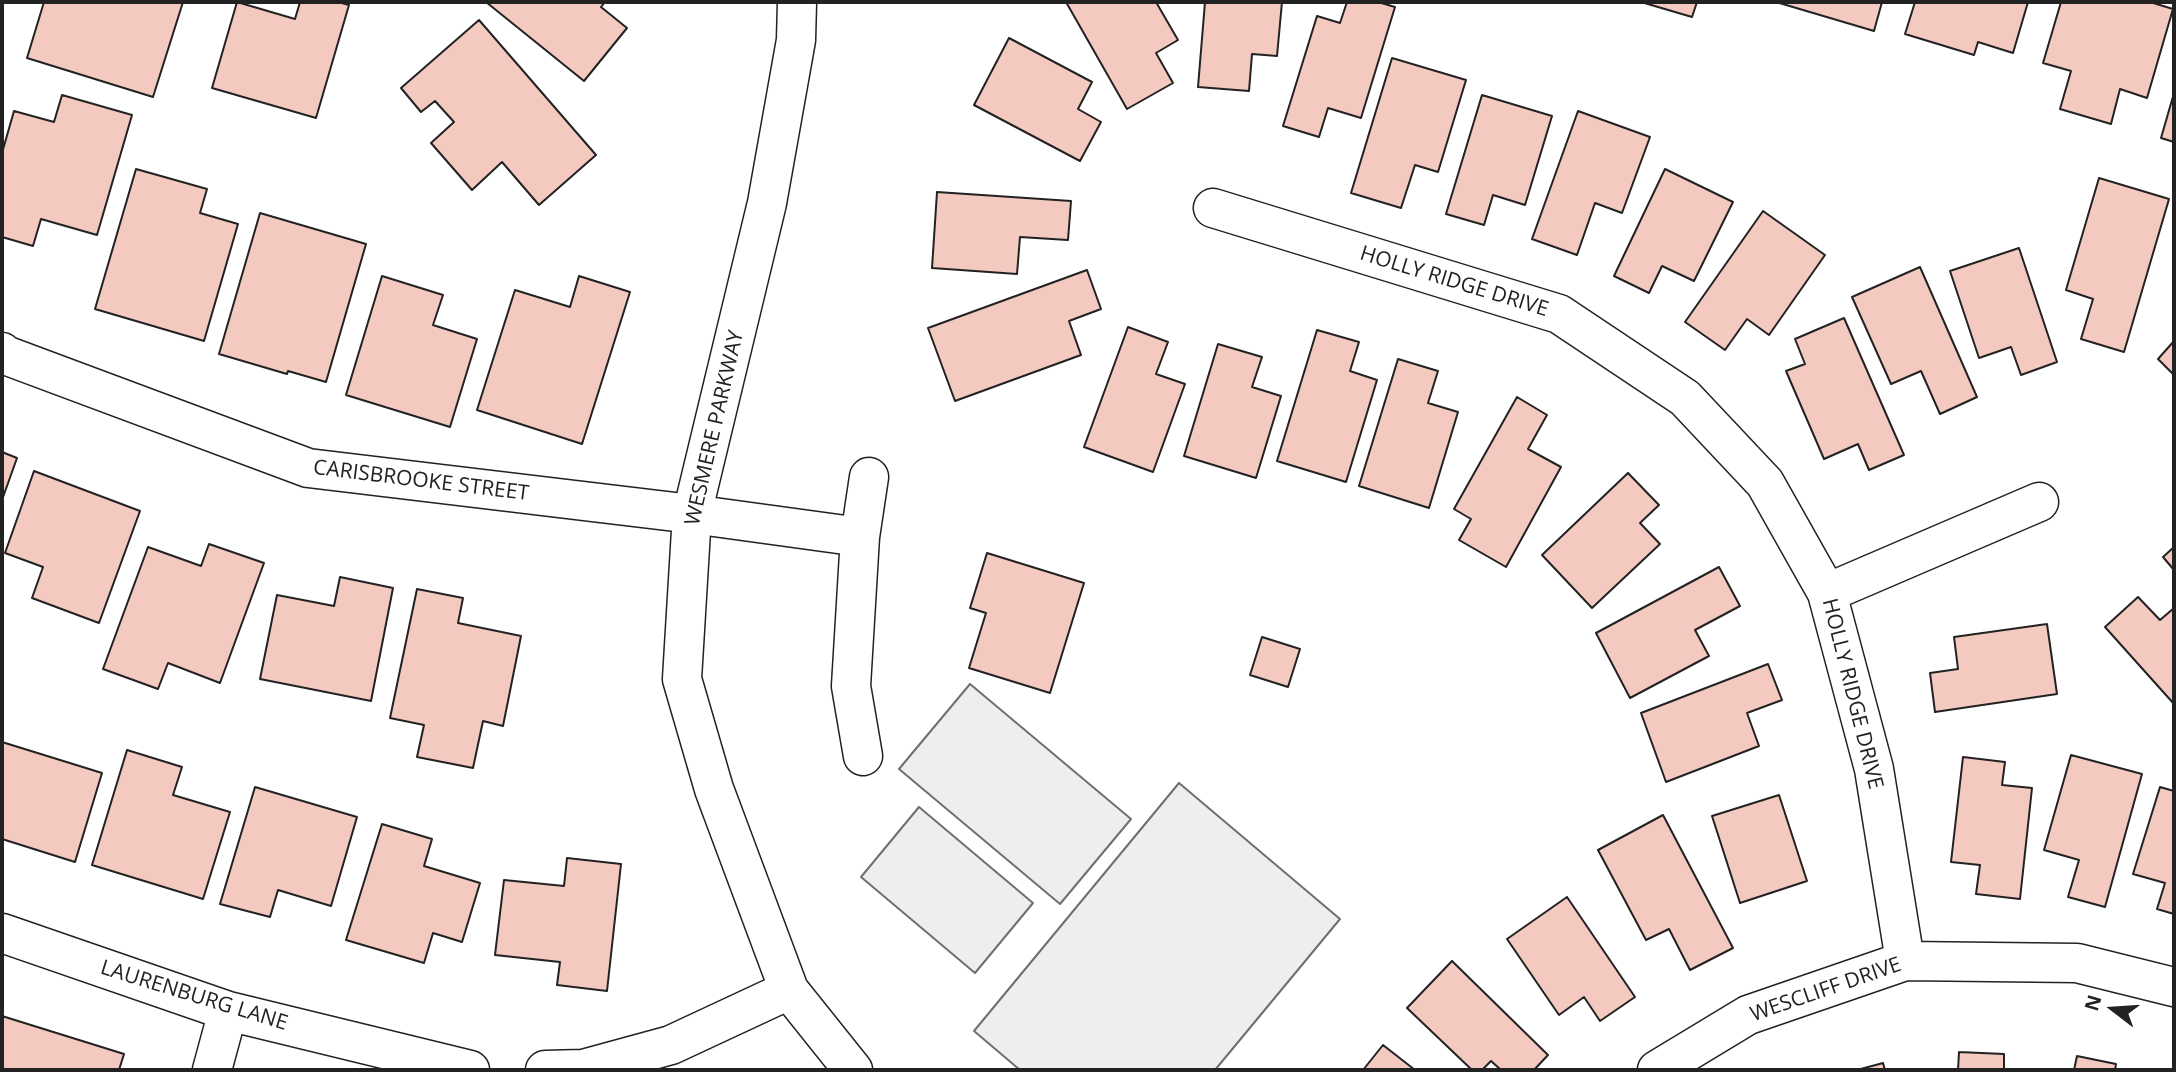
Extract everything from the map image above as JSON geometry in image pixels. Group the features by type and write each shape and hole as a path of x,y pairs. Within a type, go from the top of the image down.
{"street":[{"name":"WESMERE PARKWAY","path":"797,2 796,40 767,203 692,514 682,679 714,789 789,990 853,1070"},
{"name":"HOLLY RIDGE DRIVE","path":"1213,208 1559,314 1685,398 1765,483 1827,593 1874,769 1905,961"},
{"name":"CARISBROOKE STREET","path":"2,352 308,468 860,537"},
{"path":"863,756 851,686 860,537 869,477"},
{"path":"1827,593 2039,502"},
{"name":"LAURENBURG LANE","path":"2,933 228,1011 470,1070"},
{"name":"WESCLIFF DRIVE","path":"1657,1070 1748,1015 1905,961 2077,963 2174,987"},
{"path":"545,1070 583,1069 671,1045 789,990"},
{"path":"212,1070 228,1011"}],"shaded area":[{"path":"970,684 1131,819 1060,904 899,769"},
{"path":"1179,783 1340,919 1215,1070 1020,1070 974,1031"},
{"path":"919,807 1033,903 975,973 861,877"}],"building":[{"path":"44,2 183,2 153,97 27,58"},
{"path":"237,2 295,19 300,2 338,2 349,5 316,118 212,88"},
{"path":"486,2 605,2 601,7 627,28 584,81"},
{"path":"1066,2 1156,2 1178,40 1156,53 1173,83 1127,109"},
{"path":"1205,2 1282,2 1277,56 1252,54 1249,91 1198,87"},
{"path":"1347,2 1378,2 1395,7 1361,118 1328,108 1319,137 1283,126 1317,16 1340,23"},
{"path":"1641,2 1697,2 1692,17"},
{"path":"1776,2 1882,2 1874,31"},
{"path":"1915,2 2028,2 2013,53 1978,42 1974,55 1905,34"},
{"path":"2061,2 2150,2 2173,9 2147,98 2120,89 2111,124 2060,109 2071,71 2043,63"},
{"path":"479,20 596,155 539,205 502,162 472,190 431,143 454,122 435,101 421,112 401,88"},
{"path":"1009,38 1092,82 1078,109 1101,122 1080,161 974,105"},
{"path":"1392,58 1466,80 1438,172 1415,165 1401,208 1351,193"},
{"path":"2174,93 2174,142 2161,138"},
{"path":"62,95 132,115 97,235 41,219 33,246 2,237 2,153 14,111 54,122"},
{"path":"1482,95 1552,116 1525,205 1493,195 1484,225 1446,214"},
{"path":"1578,111 1650,137 1622,213 1595,203 1577,255 1532,239"},
{"path":"136,169 207,189 200,213 238,224 204,341 95,309"},
{"path":"1665,169 1733,202 1694,281 1662,266 1649,293 1614,276"},
{"path":"2099,178 2169,199 2124,352 2081,339 2093,299 2066,290"},
{"path":"937,192 1071,201 1068,240 1020,237 1017,274 932,268"},
{"path":"1763,211 1825,255 1769,335 1747,319 1725,350 1685,322"},
{"path":"260,213 366,244 326,382 288,371 287,374 219,354"},
{"path":"2019,248 2057,362 2021,375 2011,347 1979,358 1950,271"},
{"path":"1920,267 1977,397 1940,414 1921,371 1891,384 1852,297"},
{"path":"1087,270 1101,309 1069,321 1081,355 955,401 928,328"},
{"path":"382,276 443,295 433,325 477,339 450,427 346,395"},
{"path":"579,276 630,292 582,444 477,410 515,290 570,307"},
{"path":"1844,318 1904,455 1869,470 1858,444 1824,459 1786,371 1805,364 1795,339"},
{"path":"1128,327 1168,342 1156,374 1185,384 1153,472 1084,447"},
{"path":"1317,330 1359,342 1350,371 1377,380 1346,482 1277,461"},
{"path":"2174,341 2174,375 2158,359"},
{"path":"1218,344 1262,357 1252,387 1281,396 1256,478 1184,456"},
{"path":"1398,359 1438,371 1428,403 1458,412 1429,508 1359,486"},
{"path":"1517,397 1547,415 1528,449 1561,467 1506,567 1459,540 1471,519 1454,509"},
{"path":"2,452 17,458 2,500"},
{"path":"34,471 140,511 99,623 32,598 43,567 5,553"},
{"path":"1628,473 1659,505 1640,523 1660,544 1592,608 1542,555"},
{"path":"209,544 264,563 220,683 168,663 158,689 103,669 148,547 201,566"},
{"path":"2174,547 2174,570 2163,557"},
{"path":"987,553 1084,583 1050,693 969,668 986,613 970,608"},
{"path":"1719,567 1740,606 1695,630 1709,656 1630,698 1596,633"},
{"path":"340,577 393,588 371,701 260,679 277,595 334,606"},
{"path":"417,589 463,598 458,623 521,636 503,726 483,721 473,768 417,757 424,725 390,718"},
{"path":"2138,597 2160,620 2174,608 2174,704 2105,627"},
{"path":"2047,624 2057,694 1935,712 1930,673 1958,669 1954,637"},
{"path":"1262,637 1300,649 1288,687 1250,675"},
{"path":"1768,664 1782,700 1747,713 1759,746 1666,782 1641,713"},
{"path":"2,742 102,773 75,862 2,839"},
{"path":"127,750 182,767 173,795 230,812 203,899 92,865"},
{"path":"2071,755 2142,774 2105,907 2068,897 2079,860 2044,850"},
{"path":"1963,757 2005,762 2002,785 2032,788 2020,899 1976,894 1980,865 1951,862"},
{"path":"255,787 357,817 331,906 278,890 270,917 220,904"},
{"path":"2160,787 2174,791 2174,914 2157,909 2165,883 2133,874"},
{"path":"1779,795 1807,881 1740,903 1712,816"},
{"path":"1663,815 1733,948 1690,970 1669,929 1646,940 1598,850"},
{"path":"382,824 432,839 424,866 480,883 462,942 433,933 424,963 346,940"},
{"path":"567,858 621,864 607,991 557,985 560,962 495,955 504,880 564,886"},
{"path":"1567,897 1635,997 1600,1021 1584,997 1559,1015 1507,939"},
{"path":"1452,961 1548,1055 1534,1070 1501,1070 1491,1061 1482,1070 1472,1070 1407,1008"},
{"path":"2,1016 124,1054 119,1070 2,1070"},
{"path":"1383,1045 1415,1070 1363,1070"},
{"path":"1959,1052 2004,1054 2004,1070 1958,1070"},
{"path":"2077,1056 2116,1064 2115,1070 2074,1070"},
{"path":"1883,1063 1885,1070 1857,1070"}]}
